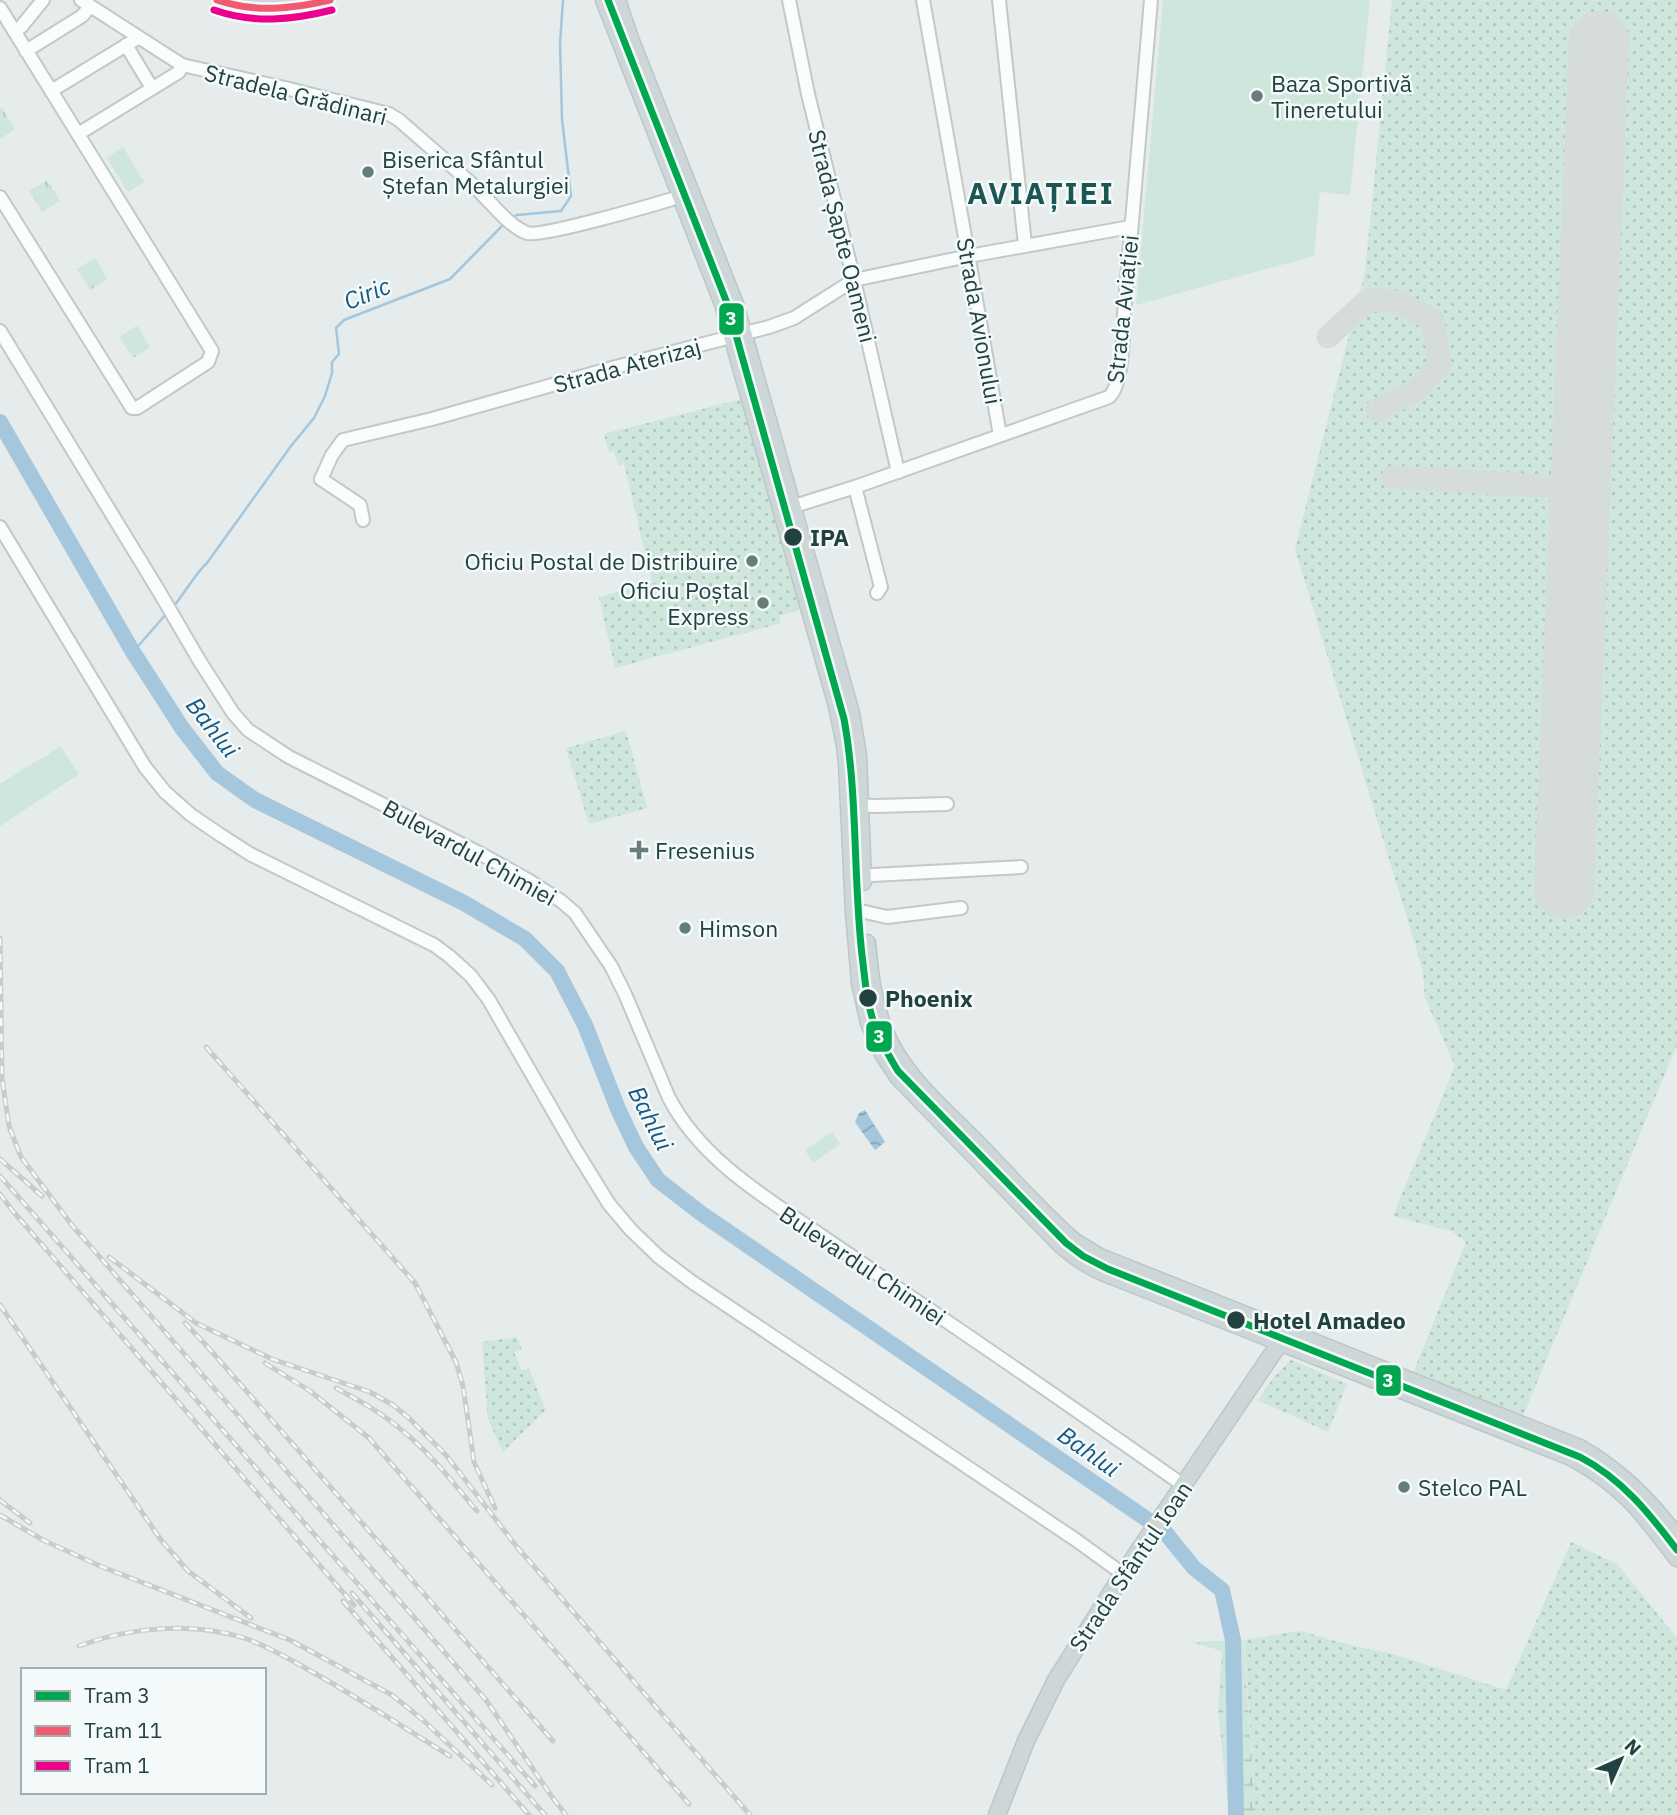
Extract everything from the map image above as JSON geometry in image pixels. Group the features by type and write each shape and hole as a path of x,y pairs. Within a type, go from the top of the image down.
{"main road":[{"path":"222,0 235,6 289,7 321,0"},
{"path":"604,0 686,194 725,278 738,335 787,509 854,727 858,755 852,831 865,912 873,995 885,1032 898,1056 924,1089 1075,1242 1100,1258 1588,1466 1634,1503 1677,1558"},
{"path":"617,0 686,194"},
{"path":"858,876 856,941 863,1003 883,1054 907,1087 1070,1254 1102,1272 1282,1335 1580,1448 1608,1465 1635,1487 1677,1537"},
{"name":"Strada Sfântul Ioan","path":"997,1815 1039,1711 1082,1636 1277,1347 1282,1335"}],"street":[{"path":"14,31 43,0"},
{"name":"Strada Șapte Oameni","path":"789,0 808,94 898,472"},
{"name":"Strada Avionului","path":"923,0 1000,435"},
{"path":"999,0 1025,245"},
{"name":"Strada Aviației","path":"787,509 1109,397 1115,392 1122,352 1130,227 1151,0"},
{"path":"26,51 82,16 85,3"},
{"name":"Stradela Grădinari","path":"85,3 182,65 389,114 476,188 501,214 527,233 540,233 686,194"},
{"path":"0,8 212,351 208,362 137,408 132,408 0,197"},
{"path":"51,91 138,38"},
{"path":"126,45 152,89"},
{"path":"78,134 179,72 182,65"},
{"name":"Strada Aterizaj","path":"363,520 360,505 321,479 332,455 343,440 432,419 769,327 794,318 854,279 1130,227"},
{"name":"Bulevardul Chimiei","path":"0,331 233,713 248,730 289,757 528,880 561,901 575,913 616,975 677,1114 711,1154 777,1206 1183,1485"},
{"path":"855,487 881,587 877,593"},
{"path":"0,527 145,766 165,792 191,815 250,854 434,945 471,976 489,1000 609,1203 631,1230 659,1257 692,1283 1123,1574"},
{"path":"854,805 947,804"},
{"path":"858,876 1021,867"},
{"path":"865,912 887,917 961,908"}],"green space":[{"name":"Baza Sportivă Tineretului","path":"1163,0 1370,0 1350,195 1320,192 1314,256 1136,305"},
{"path":"1392,0 1677,0 1677,1045 1523,1416 1413,1373 1466,1242 1451,1231 1393,1216 1455,1066 1425,998 1423,971 1295,549 1365,272"},
{"path":"2,108 15,129 0,139 0,109"},
{"path":"123,147 144,182 128,192 107,158"},
{"path":"47,180 60,201 42,212 29,191"},
{"path":"95,258 107,279 90,290 77,269"},
{"path":"137,326 150,347 133,358 119,337"},
{"path":"746,398 803,609 779,616 781,623 615,668 599,597 652,583 624,463 618,465 614,451 609,452 604,434"},
{"path":"626,731 647,808 589,824 566,748"},
{"path":"60,746 79,774 0,826 0,784"},
{"path":"832,1132 840,1144 813,1163 805,1150"},
{"path":"517,1337 522,1350 514,1352 521,1370 529,1369 546,1410 503,1452 488,1419 482,1342"},
{"path":"1291,1360 1347,1384 1328,1432 1258,1400 1273,1378"},
{"path":"1571,1542 1617,1564 1677,1638 1677,1815 1256,1815 1244,1640 1300,1631 1393,1654 1506,1690"},
{"path":"1243,1640 1256,1815 1229,1815 1218,1711 1222,1651 1191,1642"}],"water":[{"path":"865,1110 885,1142 875,1150 855,1122 859,1113"}],"waterway":[{"name":"Ciric","path":"510,219 517,215 561,211 571,196 562,119 560,43 563,0"},
{"name":"Ciric","path":"173,607 314,418 325,396 332,373 332,362 339,354 336,328 344,320 450,279 505,223"},
{"name":"Bahlui","path":"0,422 133,652 182,728 217,773 255,800 464,903 525,939 557,971 585,1025 636,1147 658,1180 702,1214 1164,1531 1194,1568 1222,1590 1233,1640 1236,1815"},
{"name":"Ciric","path":"133,652 166,614"}],"taxiway":[{"path":"1328,337 1368,300 1398,302 1433,320 1440,364 1415,391 1377,410"},
{"path":"1393,477 1581,488"}],"runway":[{"path":"1564,889 1599,41"}],"railway":[{"path":"0,938 2,1078 9,1126 21,1157 71,1224 486,1700 566,1815"},
{"path":"206,1047 415,1283 456,1362 463,1386 474,1462 495,1508"},
{"path":"0,1159 42,1196"},
{"path":"0,1176 535,1786"},
{"path":"0,1194 354,1605"},
{"path":"109,1257 196,1323 272,1359 370,1392 410,1419 446,1455 517,1547 750,1815"},
{"path":"0,1305 161,1540 188,1571 251,1618"},
{"path":"185,1323 553,1741"},
{"path":"265,1363 310,1391 369,1438 689,1804"},
{"path":"336,1388 396,1425 442,1470 477,1511"},
{"path":"0,1500 30,1523"},
{"path":"0,1515 43,1540 100,1566 290,1640 392,1695 423,1720 492,1785"},
{"path":"352,1593 545,1815"},
{"path":"343,1601 529,1815"},
{"path":"79,1646 119,1634 163,1629 184,1628 227,1633 276,1652 450,1756"}],"tram line":[{"name":"11","path":"217,0 259,8 301,6 330,0"},
{"name":"3","path":"608,0 727,303 844,719 851,777 859,926 866,989 876,1029 898,1071 1066,1243 1083,1256 1108,1269 1580,1457 1622,1486 1677,1550"},
{"name":"1","path":"214,10 258,19 302,16 332,10"}],"place":[{"name":"Baza Sportivă Tineretului","path":"1257,96"},
{"name":"Biserica Sfântul Ștefan Metalurgiei","path":"368,172"},
{"name":"IPA","path":"793,537"},
{"name":"Oficiu Postal de Distribuire","path":"752,561"},
{"name":"Oficiu Poștal Express","path":"763,603"},
{"name":"Fresenius","path":"639,850"},
{"name":"Himson","path":"685,928"},
{"name":"Phoenix","path":"868,998"},
{"name":"Hotel Amadeo","path":"1236,1320"},
{"name":"Stelco PAL","path":"1404,1487"}],"district":[{"name":"AVIAȚIEI","path":"1041,192"}]}
